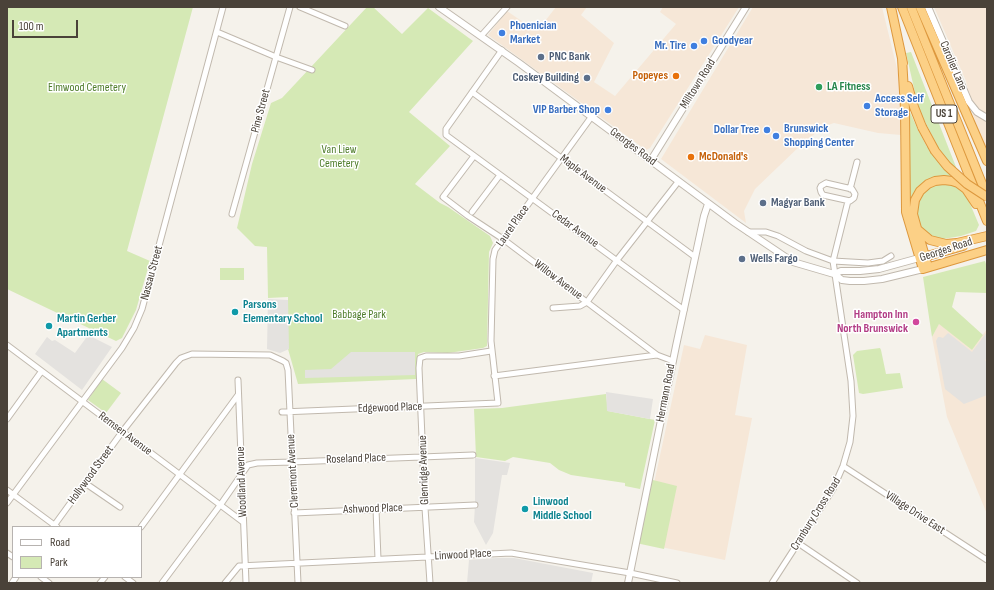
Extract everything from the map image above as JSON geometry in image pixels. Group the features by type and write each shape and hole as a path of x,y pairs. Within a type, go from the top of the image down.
{"highway":[{"path":"891,7 912,101 922,127 935,151 947,166 967,184 987,197"},
{"name":"US 1","path":"902,7 987,222"},
{"name":"US 1","path":"911,7 987,197"},
{"path":"920,7 987,161"},
{"path":"902,58 905,105 906,212 925,268"},
{"path":"922,258 913,214 916,197 928,184 935,181 944,180 956,182 966,190 987,222"},
{"path":"916,228 927,238 935,242 962,244"},
{"name":"Georges Road","path":"922,258 987,236"},
{"name":"Georges Road","path":"925,268 987,250"}],"street":[{"name":"Nassau Street","path":"7,503 129,338 138,319 223,7"},
{"name":"Pine Street","path":"232,214 290,7"},
{"path":"300,7 345,26"},
{"path":"481,36 507,7"},
{"name":"Milltown Road","path":"651,160 746,7"},
{"name":"Carolier Lane","path":"928,7 969,102 977,112 987,118"},
{"name":"Georges Road","path":"441,8 502,50 592,116 708,204 793,262 834,274 842,280 864,281 890,278 925,268"},
{"path":"217,32 276,57 312,70"},
{"path":"472,92 502,50"},
{"name":"Cedar Avenue","path":"472,92 446,129 446,135 684,310"},
{"name":"Maple Avenue","path":"472,92 695,257"},
{"name":"Laurel Place","path":"498,403 491,351 493,259 495,250 592,116"},
{"name":"Willow Avenue","path":"474,156 444,197 468,216 503,239 657,356 673,360"},
{"path":"848,201 823,195 820,188 826,183 850,189 856,162"},
{"path":"472,212 500,175"},
{"path":"553,308 580,306 587,302 617,260 678,182"},
{"name":"Cranbury Cross Road","path":"772,583 833,489 844,466 850,442 853,416 851,382 833,261 848,201 853,200 855,196 854,192 850,189"},
{"name":"Hermann Road","path":"628,583 673,360 704,216 708,204"},
{"path":"747,232 766,232 778,236 806,251 833,261 868,263 883,260 891,256"},
{"name":"Georges Road","path":"834,274 841,270 860,271 879,269 922,258"},
{"name":"Remsen Avenue","path":"7,345 243,522"},
{"name":"Glenridge Avenue","path":"430,583 425,508 419,368 420,358 426,356 459,356 491,351"},
{"name":"Cleremont Avenue","path":"192,354 270,355 283,361 288,370 298,583"},
{"name":"Hollywood Street","path":"55,526 122,432 176,363 181,358 192,354"},
{"path":"494,376 657,356"},
{"path":"8,416 41,372"},
{"name":"Woodland Avenue","path":"238,380 243,472 243,522 246,583"},
{"path":"142,526 238,395"},
{"name":"Edgewood Place","path":"282,412 498,403"},
{"name":"Roseland Place","path":"243,472 248,465 257,463 473,455"},
{"name":"Village Drive East","path":"844,466 987,560"},
{"path":"162,583 243,472"},
{"path":"85,483 120,507"},
{"path":"7,490 55,526"},
{"name":"Ashwood Place","path":"294,513 476,505"},
{"path":"376,509 378,559"},
{"path":"798,543 857,583"},
{"name":"Linwood Place","path":"246,565 511,553 630,573 677,583"},
{"path":"225,583 237,567 246,565"}],"shaded area":[{"path":"556,7 587,7 581,15 614,43 594,82 615,96 676,24 660,12 663,7 739,7 650,148 646,150 488,35 507,11 538,30"},
{"path":"753,7 882,7 901,85 901,135 878,133 834,123 825,126 803,143 755,189 744,211 746,223 661,159"},
{"path":"934,7 987,7 987,150 982,141 973,115 966,81"},
{"path":"268,299 288,300 289,349 280,353 267,349"},
{"path":"939,323 972,350 987,329 987,514 947,417 932,337"},
{"path":"78,330 112,347 82,390 35,354 47,337 52,341 55,340 75,353 86,338 77,333"},
{"path":"987,332 987,358 985,360 987,362 987,395 964,404 945,389 936,341 938,337 943,338 948,333 972,352"},
{"path":"705,335 747,345 735,415 752,418 725,560 641,543 684,345 700,349"},
{"path":"351,352 415,352 415,375 305,378 305,370 331,369"},
{"path":"606,392 653,399 650,419 607,411"},
{"path":"475,458 510,463 507,475 502,475 493,533 486,545 474,522"},
{"path":"514,558 593,573 591,583 467,583 469,560"}],"green space":[{"name":"Elmwood Cemetery","path":"7,7 193,7 127,251 150,261 136,310 122,338 116,341 7,289"},
{"path":"367,7 373,7 402,34 428,8 473,41 409,112 450,146 415,184 440,203 490,236 493,243 489,252 487,346 483,348 448,353 424,352 418,354 416,379 298,384 288,349 288,297 268,298 267,247 255,246 237,228 252,164 271,103 282,98"},
{"path":"911,52 956,167 950,176 930,178 916,190 908,205 909,110 927,147 936,143 919,110 906,53"},
{"path":"941,183 957,186 968,199 979,225 976,231 961,236 937,240 928,236 919,226 916,215 919,198 927,188"},
{"path":"985,261 987,267 987,293 956,292 952,307 983,335 972,350 939,324 932,337 923,277"},
{"path":"220,268 244,268 244,280 220,280"},
{"path":"880,348 886,374 900,373 903,388 863,394 859,393 853,355 857,351"},
{"path":"102,379 121,393 106,413 88,400"},
{"path":"606,394 608,411 655,420 640,489 625,486 625,483 571,475 559,470 550,463 513,457 505,461 476,457 474,409 502,408"},
{"path":"649,479 677,486 664,549 636,543"}],"place":[{"name":"Phoenician Market","path":"502,33"},
{"name":"Goodyear","path":"704,41"},
{"name":"Mr. Tire","path":"694,46"},
{"name":"PNC Bank","path":"541,57"},
{"name":"Popeyes","path":"676,76"},
{"name":"Coskey Building","path":"587,78"},
{"name":"LA Fitness","path":"819,87"},
{"name":"Access Self Storage","path":"867,106"},
{"name":"VIP Barber Shop","path":"608,110"},
{"name":"Dollar Tree","path":"767,130"},
{"name":"Brunswick Shopping Center","path":"776,136"},
{"name":"McDonald's","path":"691,157"},
{"name":"Magyar Bank","path":"763,203"},
{"name":"Wells Fargo","path":"742,259"},
{"name":"Parsons Elementary School","path":"235,312"},
{"name":"Hampton Inn North Brunswick","path":"916,322"},
{"name":"Martin Gerber Apartments","path":"49,326"},
{"name":"Linwood Middle School","path":"525,509"}],"park label":[{"name":"Van Liew Cemetery","path":"339,157"},
{"name":"Babbage Park","path":"359,315"}]}
